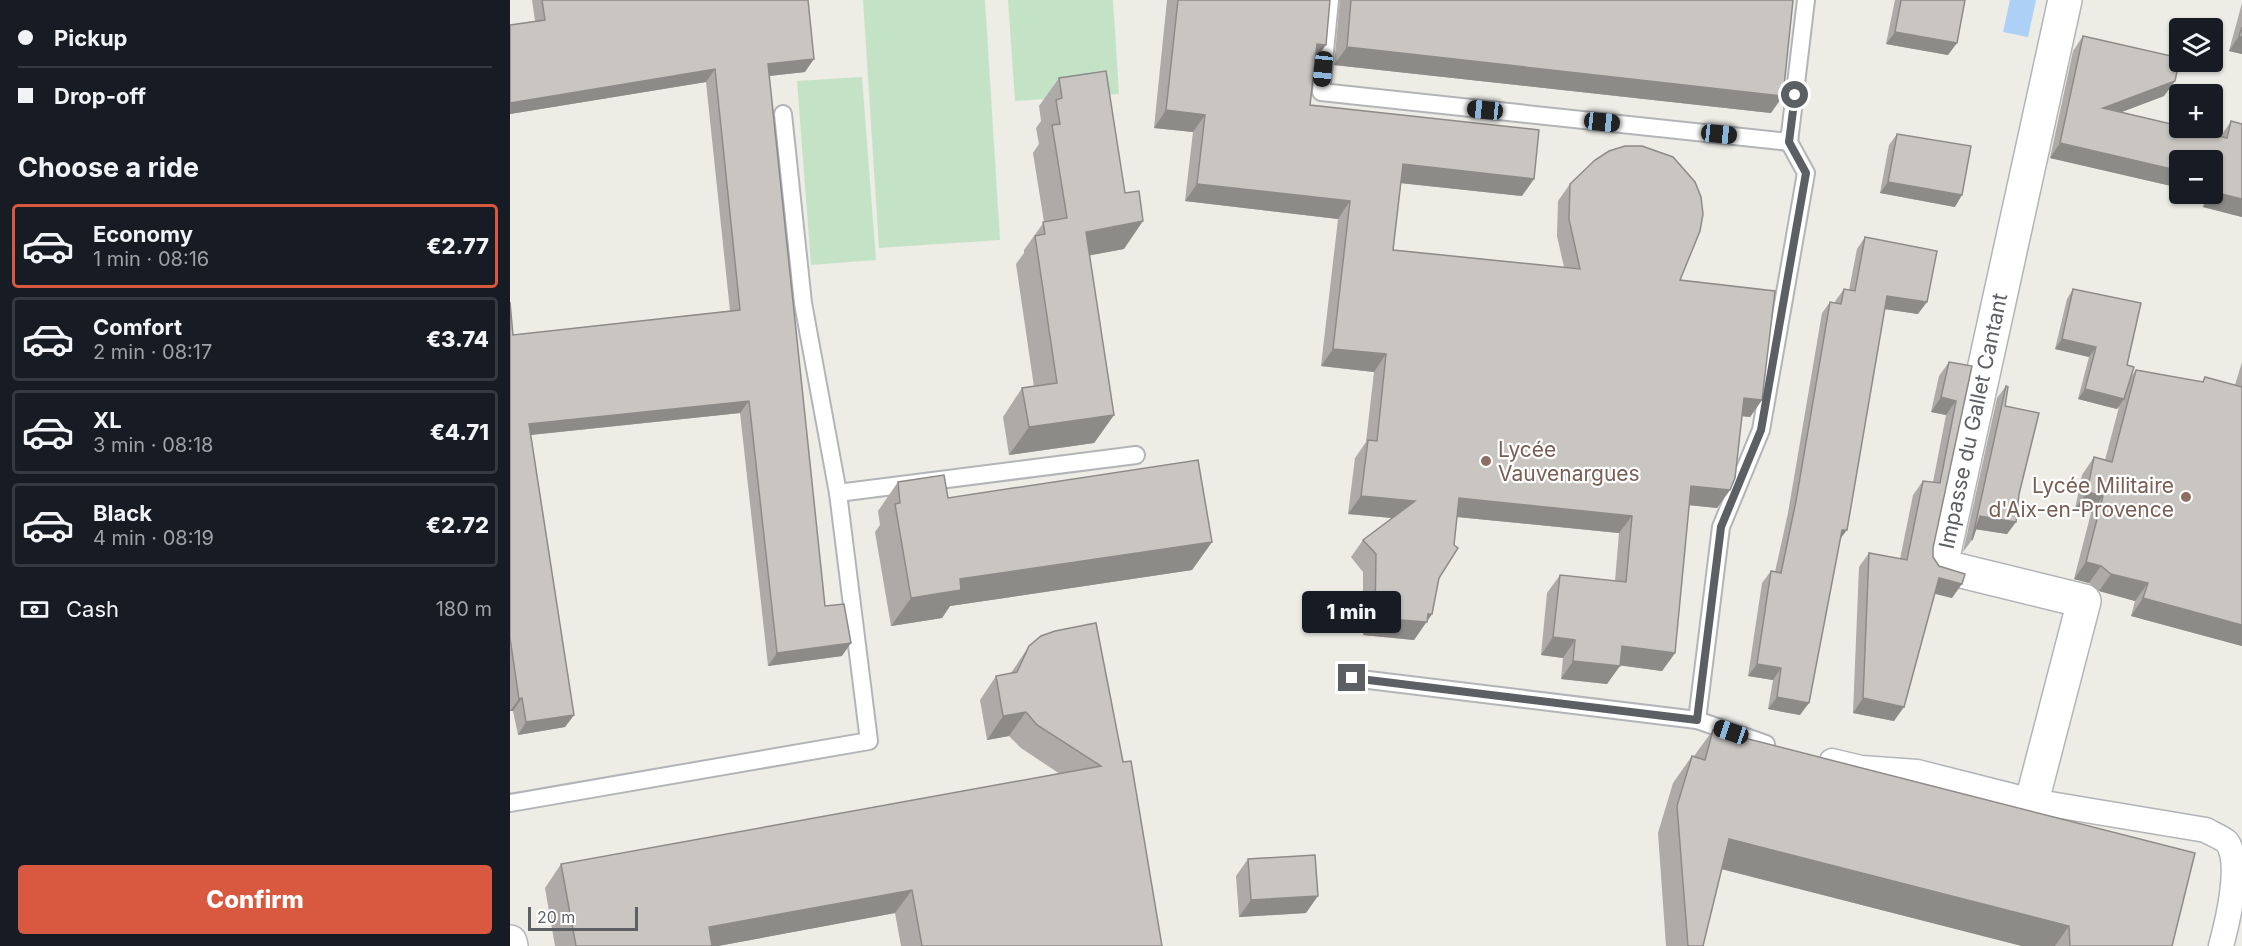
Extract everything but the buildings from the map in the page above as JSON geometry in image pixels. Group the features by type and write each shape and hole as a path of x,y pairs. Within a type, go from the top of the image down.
{"street":[{"name":"Impasse du Gallet Cantant","path":"2032,801 2084,601 1941,566 2065,0"},
{"path":"1787,749 1861,768 1917,772 2032,801 2206,830 2228,842 2237,861 2238,880 2221,946"}],"lane":[{"path":"1330,0 1321,92 1789,142"},
{"path":"1697,720 1721,527 1761,430 1806,173 1789,142 1806,0"},
{"path":"510,803 869,741 837,493 803,303 783,114"},
{"path":"837,493 1136,455"},
{"path":"1352,678 1697,720 1787,749"}],"green space":[{"path":"863,0 985,0 1000,240 879,248"},
{"path":"1008,0 1113,0 1119,94 1015,101"},
{"path":"862,77 876,260 811,265 797,81"}],"water":[{"path":"2010,0 2036,0 2028,37 2003,32"}],"place":[{"name":"Lycée Vauvenargues","path":"1486,461"},
{"name":"Lycée Militaire d'Aix-en-Provence","path":"2186,497"}],"route":[{"path":"1352,678 1697,720 1721,527 1761,430 1806,173 1789,142 1795,95"}]}
